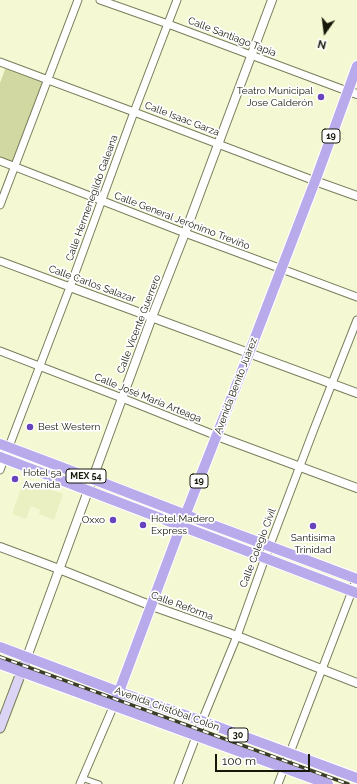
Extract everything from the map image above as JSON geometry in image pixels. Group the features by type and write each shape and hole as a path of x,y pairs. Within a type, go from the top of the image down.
{"main road":[{"name":"Avenida Benito Juárez","path":"114,706 314,181 352,93 357,66"},
{"name":"MEX 54","path":"4,446 92,478 186,515"},
{"name":"MEX 54","path":"2,458 181,527"},
{"path":"186,515 357,579"},
{"path":"181,527 355,592"},
{"name":"Avenida Cristóbal Colón","path":"0,647 119,692 357,778"},
{"path":"0,728 27,657"},
{"name":"Avenida Cristóbal Colón","path":"0,664 328,784"}],"street":[{"path":"0,205 78,0"},
{"name":"Calle Santiago Tapia","path":"100,0 352,93"},
{"name":"Calle Hermenegildo Galeana","path":"0,470 4,446 39,366 70,287 101,200 177,0"},
{"name":"Calle Vicente Guerrero","path":"27,657 152,317 272,0"},
{"name":"Calle Isaac Garza","path":"0,62 357,196"},
{"name":"Calle General Jerónimo Treviño","path":"0,161 185,233 357,297"},
{"name":"Calle Carlos Salazar","path":"0,261 357,393"},
{"name":"Calle Colegio Civil","path":"178,784 237,636 269,546 357,320"},
{"name":"Calle José María Arteaga","path":"0,351 217,436 357,488"},
{"name":"Calle Reforma","path":"0,547 152,606 237,636 357,683"},
{"path":"278,784 322,669 355,592 357,579"},
{"name":"19","path":"81,781 114,706"},
{"path":"81,781 99,784"}],"shaded area":[{"path":"7,64 48,80 14,167 0,161 0,83"},
{"path":"24,480 63,494 54,520 39,514 40,510 31,506 26,519 12,514"}],"railway":[{"path":"0,657 348,784"}],"place":[{"name":"Teatro Municipal Jose Calderón","path":"321,97"},
{"name":"Best Western","path":"30,427"},
{"name":"Hotel 5a Avenida","path":"15,479"},
{"name":"Oxxo","path":"113,520"},
{"name":"Hotel Madero Express","path":"143,525"},
{"name":"Santisima Trinidad","path":"313,526"}]}
